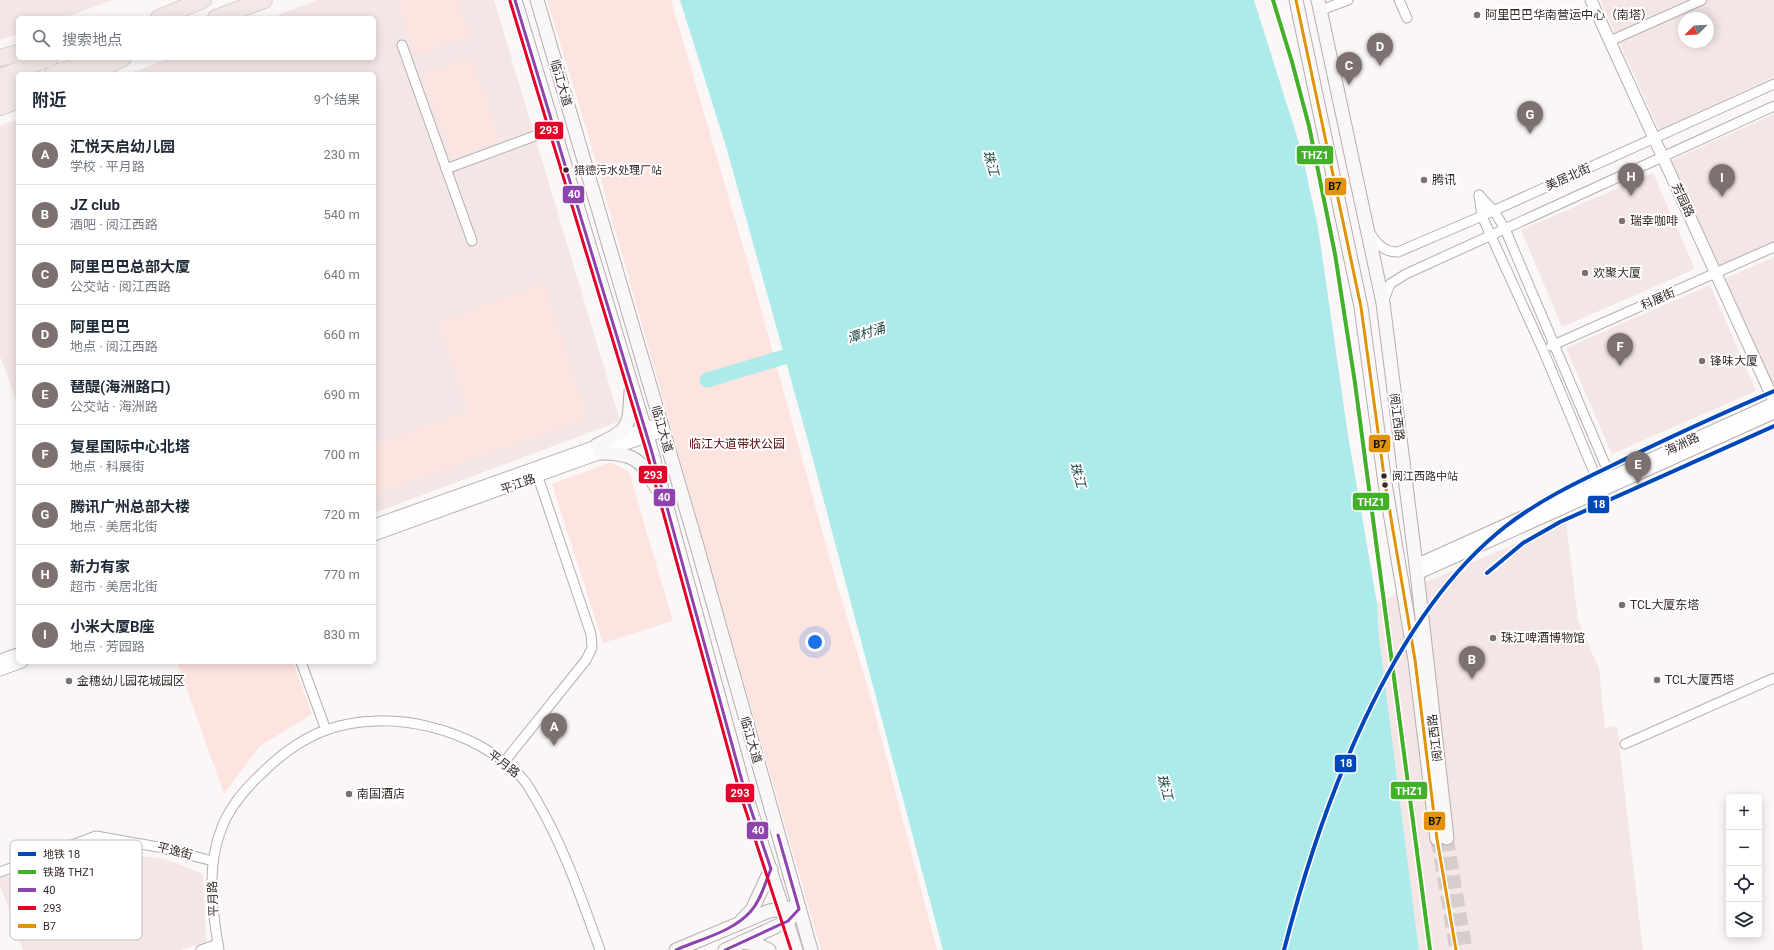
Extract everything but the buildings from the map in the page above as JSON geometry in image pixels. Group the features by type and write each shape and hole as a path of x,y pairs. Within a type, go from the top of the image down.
{"highway":[{"path":"164,16 203,0"},
{"path":"221,16 264,0"},
{"path":"0,58 16,54"},
{"path":"0,77 45,60"},
{"path":"60,72 99,60"},
{"path":"94,72 119,60"},
{"path":"0,93 16,87"},
{"path":"0,107 16,101"}],"main road":[{"name":"临江大道","path":"516,0 646,432 745,792 788,921 796,950"},
{"name":"临江大道","path":"537,0 697,546 811,950"},
{"name":"阅江西路","path":"1296,0 1361,307 1386,483 1442,838 1416,570 1382,303 1368,230 1319,5"},
{"path":"599,449 620,434 626,426 630,403 631,383"},
{"path":"599,449 635,458 645,466 668,510"},
{"path":"678,551 683,542 689,540 697,546"},
{"path":"745,792 749,796 756,797 762,793 763,783"},
{"path":"737,924 752,910 770,869"},
{"path":"676,950 769,911 783,908 799,908"},
{"path":"725,950 788,921 799,908"},
{"path":"737,924 744,926 747,930 742,942"},
{"path":"742,942 756,944 769,950"}],"street":[{"path":"1319,5 1348,0"},
{"path":"1399,0 1407,18"},
{"name":"芳园路","path":"1591,0 1717,273 1774,402"},
{"path":"1610,41 1702,0"},
{"path":"402,45 472,241"},
{"name":"美居北街","path":"1368,230 1383,248 1390,252 1398,252 1494,211 1654,137 1774,84"},
{"name":"美居北街","path":"1382,303 1390,284 1396,279 1774,106"},
{"path":"446,169 540,134"},
{"path":"1601,487 1543,350 1482,216 1479,195 1494,211 1506,229 1612,481"},
{"name":"科展街","path":"1543,350 1774,247"},
{"name":"海洲路","path":"1672,454 1774,402"},
{"name":"海洲路","path":"1416,570 1672,454 1774,413"},
{"name":"平江路","path":"376,523 661,427"},
{"name":"平江路","path":"376,534 538,476 599,449"},
{"path":"505,761 586,660 592,648 591,634 538,476"},
{"path":"0,660 16,655"},
{"path":"0,670 16,664"},
{"path":"302,664 326,730"},
{"path":"1625,744 1774,678"},
{"name":"平月路","path":"219,947 213,918 213,861 227,815 246,789 269,766 294,747 326,730 369,721 411,722 463,736 505,761 524,779 552,826 600,950"},
{"name":"平逸街","path":"85,840 96,836 119,840"},
{"name":"平逸街","path":"142,844 213,861"},
{"name":"平逸街","path":"0,872 10,868"},
{"path":"201,950 219,947"}],"shaded area":[{"path":"0,0 113,0 69,16 16,16 16,35 0,40"},
{"path":"317,0 494,0 620,421 376,512 376,72 134,72 165,60 376,60 376,16 276,16"},
{"path":"1600,0 1774,0 1774,77 1659,130"},
{"path":"1774,114 1774,242 1718,267 1670,161"},
{"path":"16,120 16,400 0,356 0,126"},
{"path":"1653,173 1695,269 1562,327 1521,230"},
{"path":"1774,257 1774,384 1771,385 1724,279"},
{"path":"1710,285 1756,391 1612,454 1566,348"},
{"path":"1566,522 1578,620 1599,669 1605,728 1617,726 1643,950 1419,950 1379,637 1377,603"},
{"path":"142,856 165,859 203,874 206,942 181,950 23,950 19,940 142,940"},
{"path":"10,875 10,913 0,885 0,878"}],"green space":[{"path":"408,0 457,0 470,35 416,54 398,4"},
{"name":"临江大道带状公园","path":"547,0 671,0 756,291 834,574 870,695 937,950 821,950 592,148"},
{"path":"471,58 500,140 453,157 423,75"},
{"path":"544,284 587,418 376,493 376,445 469,411 439,323"},
{"path":"611,462 629,472 673,621 603,643 552,484"},
{"path":"178,664 294,664 312,714 260,746 224,794"}],"water":[{"name":"珠江","path":"680,0 1254,0 1301,149 1318,227 1348,435 1377,603 1379,637 1419,950 943,950 808,441 727,150"}],"waterway":[{"name":"潭村涌","path":"707,380 804,351"}],"tunnel":[{"path":"1447,838 1466,950"},
{"path":"1437,839 1456,950"}],"metro line":[{"name":"18","path":"1284,950 1317,837 1339,778 1365,720 1394,663 1427,611 1464,565 1506,526 1530,509 1556,494 1670,437 1774,391"},
{"name":"18","path":"1487,573 1523,543 1560,522 1774,426"}],"rail line":[{"name":"THZ1","path":"1273,0 1292,62 1309,126 1335,254 1355,383 1430,950"}],"transit line":[{"name":"40","path":"515,0 651,449 745,792 771,869 758,902 744,918 726,930 676,950"},
{"name":"B7","path":"1296,0 1361,307 1385,483 1415,660 1437,839 1456,950"},
{"name":"293","path":"510,1 646,450 740,793 791,950"},
{"name":"40","path":"725,950 788,921 799,909 778,835"}],"place":[{"name":"阿里巴巴华南营运中心（南塔）","path":"1477,15"},
{"name":"阿里巴巴","path":"1380,66"},
{"name":"阿里巴巴总部大厦","path":"1349,85"},
{"name":"腾讯广州总部大楼","path":"1530,134"},
{"name":"猎德污水处理厂站","path":"566,170"},
{"name":"腾讯","path":"1424,180"},
{"name":"新力有家","path":"1631,196"},
{"name":"小米大厦B座","path":"1722,197"},
{"name":"瑞幸咖啡","path":"1622,221"},
{"name":"欢聚大厦","path":"1585,273"},
{"name":"锋味大厦","path":"1702,361"},
{"name":"复星国际中心北塔","path":"1620,366"},
{"name":"阅江西路中站","path":"1384,476"},
{"name":"琶醍(海洲路口)","path":"1638,484"},
{"name":"TCL大厦东塔","path":"1622,605"},
{"name":"珠江啤酒博物馆","path":"1493,638"},
{"name":"JZ club","path":"1472,679"},
{"name":"TCL大厦西塔","path":"1657,680"},
{"name":"金穗幼儿园花城园区","path":"69,681"},
{"name":"汇悦天启幼儿园","path":"554,746"},
{"name":"南国酒店","path":"349,794"}]}
